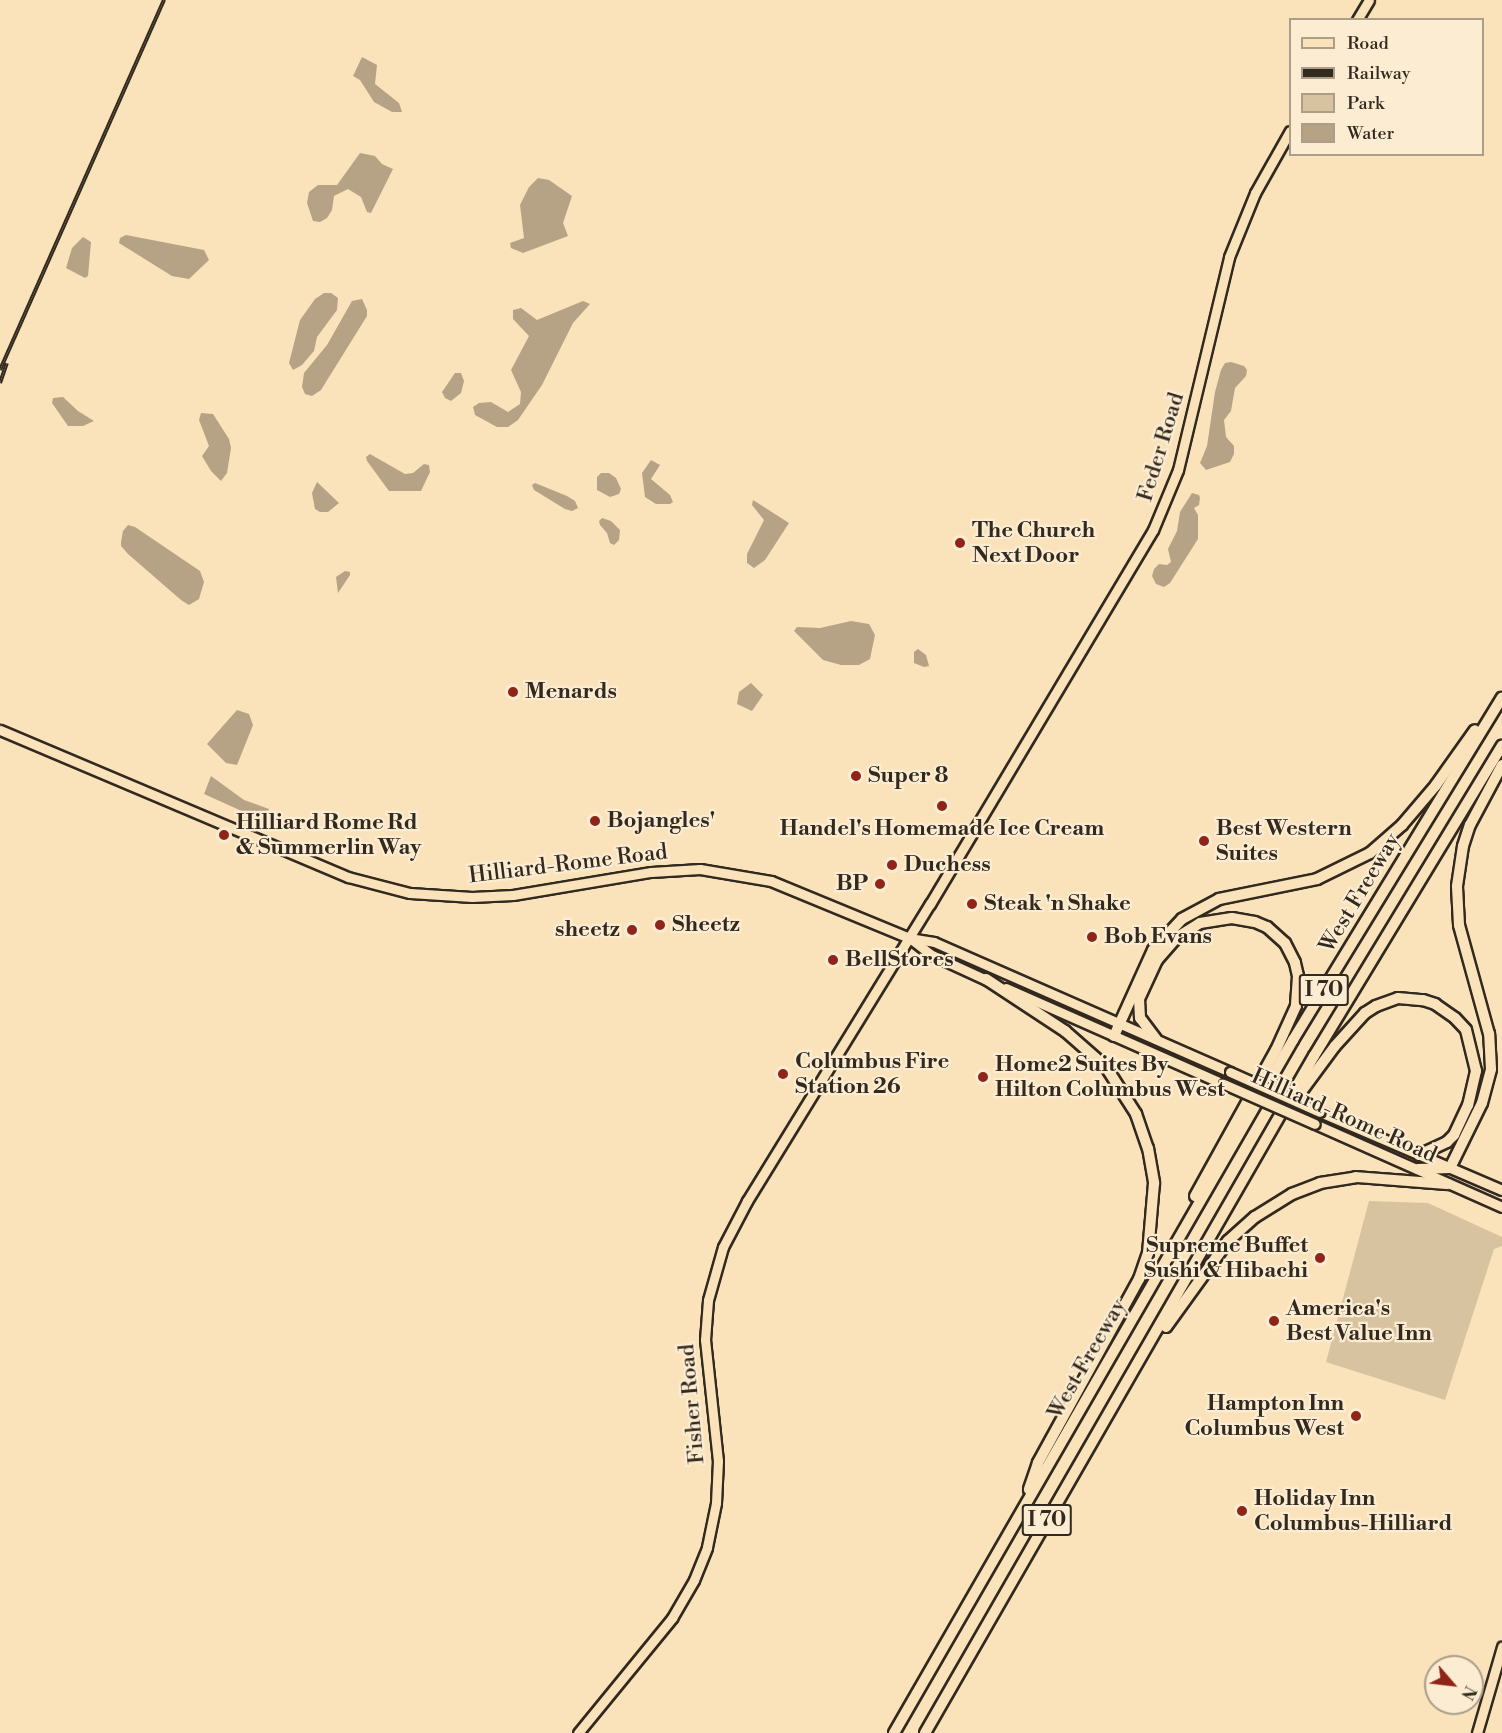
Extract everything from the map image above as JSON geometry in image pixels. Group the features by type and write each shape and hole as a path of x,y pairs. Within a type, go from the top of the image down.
{"highway":[{"path":"1114,1036 1154,950 1182,919 1220,898 1317,879 1370,853 1402,825 1436,785 1502,691"},
{"name":"West Freeway","path":"894,1733 1293,1040 1502,698"},
{"name":"West Freeway","path":"925,1733 1258,1152 1357,983 1502,746"},
{"path":"1418,1169 1450,1168 1482,1103 1491,1069 1489,1034 1459,925 1459,866 1470,825 1502,765"},
{"path":"1152,1286 1162,1256 1290,1024 1299,992 1295,963 1285,943 1267,927 1244,919 1209,920 1182,933 1157,960 1139,999 1140,1018 1156,1039"},
{"path":"986,979 1065,1031 1106,1067 1136,1114 1148,1148 1154,1183 1148,1253 1139,1279 1127,1305 1038,1462 1021,1511"},
{"path":"1258,1152 1329,1054 1357,1022 1376,1006 1398,998 1410,998 1435,1004 1455,1018 1466,1030 1476,1071 1468,1105 1454,1135 1447,1142 1419,1155"},
{"path":"932,1733 1152,1350 1228,1241 1274,1204 1320,1183 1356,1177 1380,1177 1448,1184"}],"main road":[{"path":"1358,18 1369,0"},
{"name":"Feder Road","path":"909,938 1143,550 1160,516 1174,484 1188,434 1229,257 1257,189 1289,133"},
{"name":"Hilliard-Rome Road","path":"0,730 316,864 390,889 430,896 501,896 651,872 720,871 780,884 909,938 934,942 1502,1190"},
{"name":"Hilliard-Rome Road","path":"909,938 930,954 1502,1207"},
{"name":"Fisher Road","path":"578,1733 672,1618 694,1580 707,1547 716,1503 718,1461 705,1340 708,1300 723,1247 747,1201 909,938"},
{"path":"1477,1733 1502,1647"}],"green space":[{"path":"1369,1201 1428,1203 1502,1237 1502,1246 1494,1249 1445,1400 1326,1362"}],"water":[{"path":"362,57 377,65 375,84 399,103 402,112 392,112 374,102 360,80 353,76"},
{"path":"360,153 375,156 382,164 393,169 371,213 367,212 361,197 348,189 334,196 332,210 327,218 320,222 313,221 307,203 309,192 318,185 337,185"},
{"path":"538,178 549,180 572,196 563,223 568,236 523,253 511,248 510,243 524,238 520,205 529,187"},
{"path":"126,235 204,250 209,260 189,279 172,276 119,243 120,238"},
{"path":"83,237 91,242 88,276 85,278 66,268 72,248"},
{"path":"324,293 331,293 338,298 337,310 317,337 314,351 302,365 293,370 289,363 300,320 315,299"},
{"path":"362,299 367,316 321,390 312,396 305,394 302,387 304,373 327,345 352,301"},
{"path":"583,301 590,304 573,323 542,385 518,420 508,427 497,427 475,415 473,407 479,403 491,402 508,412 520,404 521,392 511,370 529,336 513,319 513,310 521,308 537,320"},
{"path":"1231,362 1244,366 1247,370 1246,376 1235,388 1231,411 1224,420 1226,437 1234,446 1234,454 1230,462 1206,470 1200,463 1207,446 1215,392 1221,370 1225,363"},
{"path":"455,373 461,373 464,381 461,393 451,401 445,398 442,392"},
{"path":"63,397 78,411 94,421 83,426 68,426 52,403 53,398"},
{"path":"201,413 213,414 229,439 231,448 227,473 221,481 211,471 202,456 209,446 199,420"},
{"path":"370,454 405,474 413,473 424,464 429,465 430,472 421,491 389,491 367,461 366,457"},
{"path":"651,460 660,465 651,479 670,495 673,502 670,504 656,504 645,497 642,473"},
{"path":"601,473 609,473 616,478 621,489 619,494 610,497 597,490 597,477"},
{"path":"317,482 339,503 328,512 315,509 312,493"},
{"path":"535,483 567,496 575,501 578,508 572,511 565,509 534,490 532,485"},
{"path":"1192,493 1199,495 1200,498 1199,505 1194,508 1198,515 1198,539 1170,583 1164,587 1156,584 1152,576 1154,569 1159,564 1167,565 1171,562 1168,549 1177,531 1180,512"},
{"path":"753,500 789,523 765,560 754,568 747,563 747,554 764,520 752,505"},
{"path":"602,518 611,521 620,530 619,540 614,545 610,543 607,533 600,525 599,521"},
{"path":"128,525 135,527 200,571 204,582 199,599 189,605 181,600 128,554 121,546 121,542 123,531"},
{"path":"345,571 350,572 350,575 338,593 336,577"},
{"path":"851,621 869,624 875,635 870,659 859,665 841,665 823,660 794,631 797,627 820,628"},
{"path":"918,649 926,655 929,666 924,667 914,663 914,652"},
{"path":"751,683 763,695 752,711 737,704 739,692"},
{"path":"237,710 249,714 253,725 237,765 226,763 207,744"},
{"path":"211,776 244,800 269,809 267,816 255,817 204,794"}],"railway":[{"path":"0,370 164,0"},
{"path":"0,383 7,363"}],"place":[{"name":"The Church Next Door","path":"960,543"},
{"name":"Menards","path":"513,692"},
{"name":"Super 8","path":"856,776"},
{"name":"Handel's Homemade Ice Cream","path":"942,806"},
{"name":"Bojangles'","path":"595,821"},
{"name":"Hilliard Rome Rd & Summerlin Way","path":"224,835"},
{"name":"Best Western Suites","path":"1204,841"},
{"name":"Duchess","path":"892,865"},
{"name":"BP","path":"880,884"},
{"name":"Steak 'n Shake","path":"972,904"},
{"name":"Sheetz","path":"660,925"},
{"name":"sheetz","path":"632,930"},
{"name":"Bob Evans","path":"1092,937"},
{"name":"BellStores","path":"833,960"},
{"name":"Columbus Fire Station 26","path":"783,1074"},
{"name":"Home2 Suites By Hilton Columbus West","path":"983,1077"},
{"name":"Supreme Buffet Sushi & Hibachi","path":"1320,1258"},
{"name":"America's Best Value Inn","path":"1274,1321"},
{"name":"Hampton Inn Columbus West","path":"1356,1416"},
{"name":"Holiday Inn Columbus-Hilliard","path":"1242,1511"}]}
